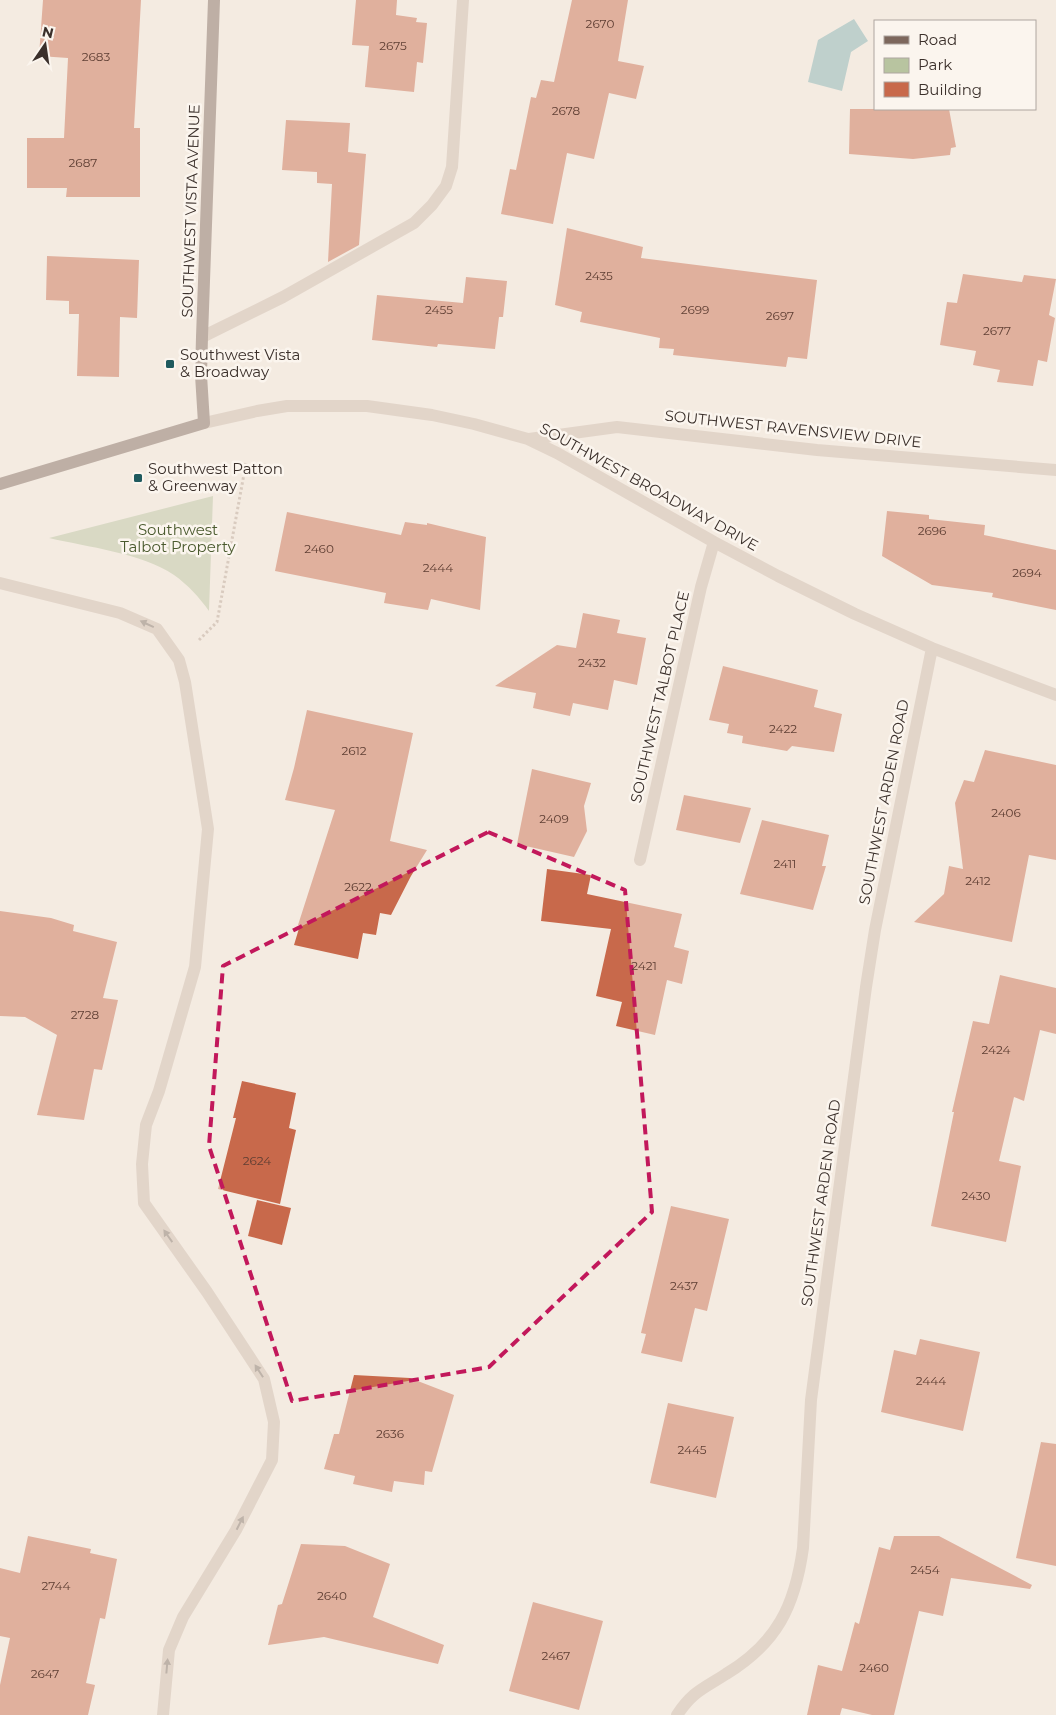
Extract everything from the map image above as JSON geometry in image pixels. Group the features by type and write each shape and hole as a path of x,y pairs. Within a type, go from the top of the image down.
{"main road":[{"name":"SOUTHWEST VISTA AVENUE","path":"204,423 202,337 214,0"},
{"path":"0,484 204,423"}],"street":[{"path":"202,337 368,250 414,223 432,205 446,186 452,167 463,0"},
{"name":"SOUTHWEST BROADWAY DRIVE","path":"204,423 287,406 367,406 432,415 528,439 714,542 846,609 932,648 1056,695"},
{"name":"SOUTHWEST RAVENSVIEW DRIVE","path":"528,439 617,427 817,450 1056,470"},
{"name":"SOUTHWEST TALBOT PLACE","path":"640,860 714,542"},
{"path":"0,583 120,613 157,629 179,660 185,682 208,829 195,967 159,1091 146,1125 142,1164 144,1202 207,1292 264,1379 274,1422 272,1460 236,1530 183,1617 169,1650 163,1715"},
{"name":"SOUTHWEST ARDEN ROAD","path":"677,1715 695,1692 727,1674 755,1654 769,1640 793,1595 800,1570 803,1548 811,1400 866,987 877,920 932,648"}],"path":[{"path":"179,660 216,622 246,463"}],"highlighted area":[{"path":"488,832 625,890 652,1212 489,1367 292,1401 209,1146 223,966"}],"green space":[{"name":"Southwest Talbot Property","path":"213,496 209,611 184,583 161,567 130,556 49,538"}],"water":[{"path":"854,19 868,41 851,52 842,91 808,82 818,40"}],"building":[{"path":"43,0 141,0 134,128 140,128 140,197 66,197 67,188 27,188 27,138 64,138 68,58 39,56"},
{"path":"356,0 397,0 396,15 417,18 416,22 427,23 423,63 417,62 414,92 365,87 369,46 352,45"},
{"path":"572,0 628,0 618,61 644,66 636,99 609,93 594,159 567,153 553,224 501,214 510,169 516,170 531,97 536,98 541,80 554,82"},
{"path":"850,109 949,110 956,147 951,148 950,155 913,159 849,154"},
{"path":"286,120 350,123 348,152 366,154 359,245 328,262 332,184 317,183 317,172 282,170"},
{"path":"567,228 643,247 641,258 817,280 807,359 788,357 786,367 673,355 674,349 659,348 660,338 580,322 582,312 555,305"},
{"path":"47,256 139,260 137,318 120,317 119,377 77,376 79,314 69,314 69,301 46,300"},
{"path":"963,274 1022,282 1024,275 1056,279 1049,315 1055,318 1047,362 1038,360 1033,386 997,382 1000,370 973,365 976,351 940,345 947,302 957,303"},
{"path":"466,277 507,281 503,317 499,317 495,349 438,344 437,347 372,340 377,295 463,303"},
{"path":"887,511 929,515 929,519 985,525 984,535 1056,550 1056,610 992,597 993,593 932,585 882,556"},
{"path":"287,512 401,535 405,522 427,525 427,523 486,537 480,610 431,599 428,610 384,603 386,593 275,571"},
{"path":"583,613 620,620 617,633 646,638 637,685 614,680 608,710 573,703 570,716 533,708 536,693 495,686 557,645 576,648"},
{"path":"723,666 818,690 814,707 842,714 834,752 792,746 787,751 742,743 743,736 727,733 729,724 709,720"},
{"path":"307,710 413,733 390,841 427,850 391,915 380,913 376,935 363,933 358,959 294,945 300,925 298,925 335,810 285,800"},
{"path":"985,750 1056,765 1056,860 1029,855 1012,942 914,922 944,894 949,866 963,869 955,803 964,780 974,782"},
{"path":"532,769 591,783 584,806 587,831 574,857 517,844"},
{"path":"684,795 751,808 740,843 676,830"},
{"path":"762,820 829,835 822,866 826,866 813,910 740,894"},
{"path":"547,869 591,875 587,894 682,914 674,947 689,951 682,984 667,980 655,1035 616,1026 622,1002 596,996 611,929 541,921"},
{"path":"0,911 51,918 74,925 73,931 117,942 103,998 118,1000 102,1070 94,1069 84,1120 37,1115 57,1035 25,1017 0,1016"},
{"path":"1000,975 1056,988 1056,1034 1040,1030 1024,1101 1014,1097 999,1161 1021,1166 1006,1242 931,1226 954,1112 952,1112 973,1021 989,1024"},
{"path":"242,1081 296,1093 289,1128 296,1130 280,1204 218,1189 236,1118 233,1118"},
{"path":"257,1200 291,1208 282,1245 248,1236"},
{"path":"671,1206 729,1219 707,1311 695,1308 682,1362 641,1353 646,1334 641,1333"},
{"path":"920,1339 980,1352 963,1431 881,1412 894,1350 916,1355"},
{"path":"354,1375 410,1378 454,1395 432,1472 425,1471 424,1485 394,1481 392,1492 353,1484 355,1476 324,1469 334,1434 339,1434"},
{"path":"668,1403 734,1417 716,1498 650,1483"},
{"path":"1041,1442 1056,1444 1056,1566 1016,1558"},
{"path":"28,1536 91,1549 90,1553 117,1559 105,1619 100,1618 86,1683 95,1685 88,1715 0,1715 0,1685 10,1638 0,1636 0,1568 20,1573"},
{"path":"894,1536 939,1536 1032,1585 1030,1589 951,1578 943,1616 919,1611 894,1715 872,1715 842,1708 840,1715 807,1715 818,1665 842,1671 855,1622 859,1624 879,1547 890,1550"},
{"path":"301,1544 345,1546 390,1564 373,1617 444,1645 438,1664 324,1637 268,1645 278,1605 282,1604"},
{"path":"533,1602 603,1621 579,1710 509,1691"}],"place":[{"name":"Southwest Vista & Broadway","path":"170,364"},
{"name":"Southwest Patton & Greenway","path":"138,478"}]}
